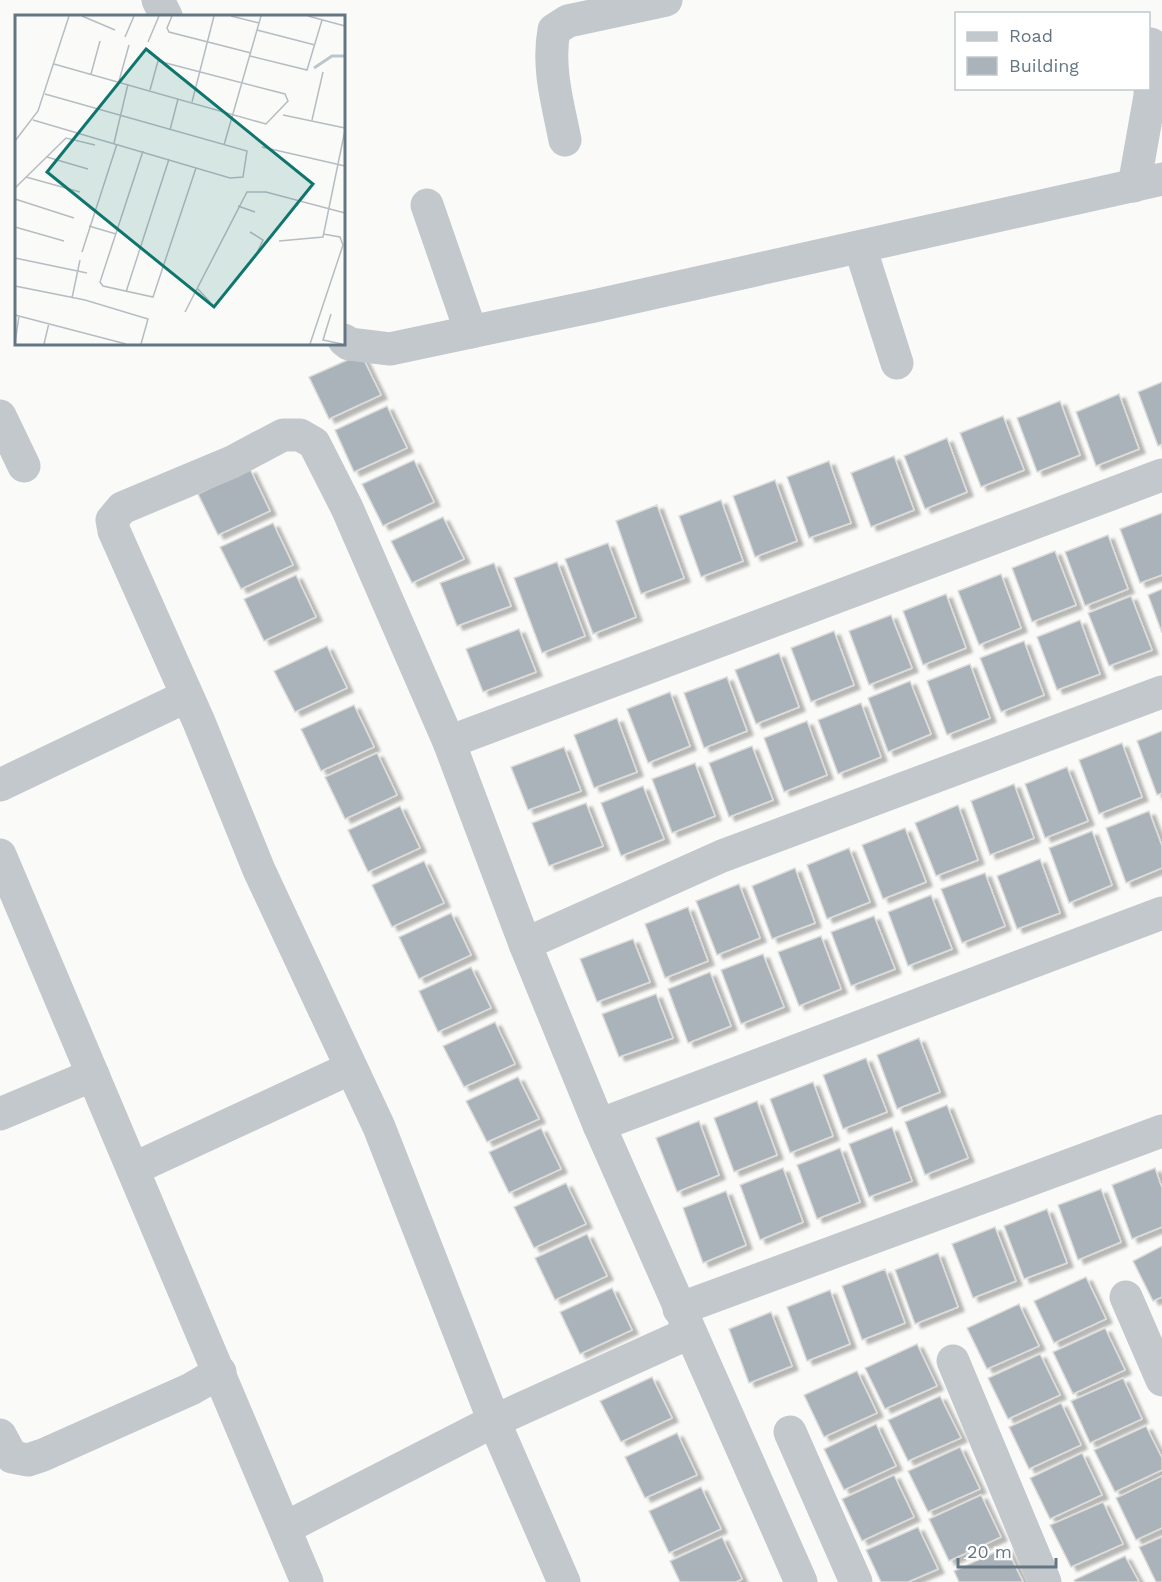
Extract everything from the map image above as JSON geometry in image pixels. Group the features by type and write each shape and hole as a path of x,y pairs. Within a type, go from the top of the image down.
{"street":[{"path":"158,0 166,15"},
{"path":"565,140 550,51 554,30 568,21 666,0"},
{"path":"345,341 349,344 390,349 1148,183 1151,44"},
{"path":"427,205 471,332"},
{"path":"860,247 897,363"},
{"path":"0,416 24,466"},
{"path":"564,1582 494,1421 379,1127 259,870 187,696 114,531 112,520 122,508 232,462 283,435 300,435 314,443 347,508 449,742 525,944 599,1125 801,1582"},
{"path":"449,742 1162,475"},
{"path":"525,944 722,856 1162,692"},
{"path":"0,785 187,696"},
{"path":"0,855 308,1582"},
{"path":"599,1125 1162,913"},
{"path":"133,1169 351,1068"},
{"path":"0,1114 93,1075"},
{"path":"285,1528 684,1321 1162,1131"},
{"path":"1126,1297 1162,1380"},
{"path":"952,1361 1045,1582"},
{"path":"0,1435 12,1457 28,1460 191,1389 220,1372"},
{"path":"790,1432 856,1582"}],"building":[{"path":"361,354 381,395 329,419 309,377"},
{"path":"1162,382 1162,444 1158,446 1138,392"},
{"path":"1119,394 1139,449 1096,466 1076,412"},
{"path":"1060,401 1080,455 1037,472 1017,418"},
{"path":"387,406 407,448 354,472 335,430"},
{"path":"1003,416 1024,470 981,487 960,433"},
{"path":"947,438 967,492 925,509 904,456"},
{"path":"894,456 914,510 871,527 851,473"},
{"path":"414,460 434,502 383,526 362,484"},
{"path":"829,461 851,523 809,538 787,477"},
{"path":"250,469 270,511 218,535 198,494"},
{"path":"775,480 797,541 755,557 733,496"},
{"path":"721,500 743,561 701,577 679,516"},
{"path":"657,505 684,578 641,594 616,521"},
{"path":"1162,513 1162,575 1140,583 1120,529"},
{"path":"443,517 464,559 412,583 391,541"},
{"path":"273,523 293,565 241,589 220,547"},
{"path":"1108,535 1128,589 1085,606 1065,552"},
{"path":"608,543 636,617 593,634 565,559"},
{"path":"1055,551 1076,605 1032,622 1012,568"},
{"path":"557,562 585,636 542,653 514,578"},
{"path":"494,563 511,606 457,626 440,583"},
{"path":"1001,574 1021,628 979,645 958,591"},
{"path":"296,575 316,617 264,641 244,599"},
{"path":"1162,589 1162,633 1148,595"},
{"path":"946,594 966,648 923,665 903,611"},
{"path":"1131,596 1152,650 1109,666 1088,613"},
{"path":"891,615 912,668 869,685 849,631"},
{"path":"1080,620 1100,674 1057,690 1037,637"},
{"path":"519,629 536,672 483,692 466,649"},
{"path":"834,631 854,685 811,702 791,648"},
{"path":"1024,641 1044,695 1001,712 980,658"},
{"path":"327,646 347,688 295,712 274,671"},
{"path":"779,653 799,707 756,724 735,670"},
{"path":"970,664 990,718 947,735 927,681"},
{"path":"727,677 747,731 704,748 684,693"},
{"path":"910,681 931,734 888,752 868,698"},
{"path":"670,692 690,746 648,763 627,709"},
{"path":"861,703 881,757 838,774 818,720"},
{"path":"354,705 374,747 321,771 301,729"},
{"path":"617,718 637,772 594,788 574,735"},
{"path":"807,721 827,775 784,792 764,738"},
{"path":"1162,731 1162,793 1157,795 1137,741"},
{"path":"1122,743 1142,797 1099,814 1079,760"},
{"path":"752,746 773,800 729,817 709,763"},
{"path":"564,747 581,791 528,810 511,767"},
{"path":"377,753 397,795 345,819 325,777"},
{"path":"695,763 715,816 672,833 652,779"},
{"path":"1067,767 1088,821 1045,838 1025,784"},
{"path":"1014,784 1034,838 990,855 971,801"},
{"path":"643,786 664,839 621,856 601,803"},
{"path":"586,803 603,846 549,866 532,823"},
{"path":"958,805 978,860 936,876 915,823"},
{"path":"400,806 420,848 368,872 348,830"},
{"path":"1149,811 1162,846 1162,868 1126,883 1106,828"},
{"path":"905,828 926,882 883,899 862,845"},
{"path":"1092,831 1112,885 1069,903 1049,848"},
{"path":"849,848 870,902 827,919 807,865"},
{"path":"1040,859 1060,913 1017,929 997,876"},
{"path":"424,861 444,903 392,927 372,885"},
{"path":"795,868 815,923 772,939 752,886"},
{"path":"985,873 1005,926 962,943 941,889"},
{"path":"739,884 760,938 717,955 696,901"},
{"path":"931,895 952,949 908,966 888,912"},
{"path":"688,907 708,961 665,978 645,924"},
{"path":"451,913 471,955 419,979 399,937"},
{"path":"874,916 895,969 851,986 831,932"},
{"path":"821,936 841,989 799,1006 778,952"},
{"path":"633,939 650,982 597,1002 580,959"},
{"path":"763,954 784,1007 741,1024 721,970"},
{"path":"471,967 491,1008 438,1032 419,991"},
{"path":"710,972 731,1026 688,1043 668,989"},
{"path":"656,994 673,1038 619,1057 602,1014"},
{"path":"495,1022 515,1064 464,1087 443,1046"},
{"path":"919,1038 940,1092 897,1109 877,1055"},
{"path":"866,1058 887,1112 843,1129 823,1075"},
{"path":"518,1077 539,1119 487,1142 466,1101"},
{"path":"813,1082 833,1136 790,1153 770,1099"},
{"path":"757,1101 777,1155 734,1172 714,1118"},
{"path":"947,1105 968,1158 925,1175 905,1122"},
{"path":"699,1121 719,1175 677,1192 656,1138"},
{"path":"892,1127 912,1181 869,1197 849,1144"},
{"path":"541,1128 561,1169 509,1193 489,1152"},
{"path":"840,1148 860,1202 817,1219 797,1165"},
{"path":"783,1168 803,1222 760,1240 740,1185"},
{"path":"1155,1168 1162,1188 1162,1227 1132,1239 1112,1185"},
{"path":"566,1183 586,1224 534,1248 514,1207"},
{"path":"1101,1189 1121,1242 1078,1260 1058,1205"},
{"path":"726,1191 746,1245 703,1263 683,1208"},
{"path":"1047,1209 1067,1263 1024,1279 1004,1226"},
{"path":"995,1227 1016,1281 973,1298 952,1244"},
{"path":"587,1234 607,1276 555,1300 535,1258"},
{"path":"1162,1246 1162,1297 1153,1301 1133,1261"},
{"path":"938,1253 958,1307 915,1324 895,1270"},
{"path":"885,1269 905,1323 862,1340 842,1286"},
{"path":"1086,1277 1106,1319 1054,1343 1034,1301"},
{"path":"612,1288 632,1330 580,1354 560,1312"},
{"path":"830,1290 850,1344 807,1361 787,1307"},
{"path":"1019,1304 1039,1346 987,1369 967,1328"},
{"path":"771,1312 792,1366 749,1383 729,1329"},
{"path":"1105,1328 1125,1370 1073,1394 1053,1352"},
{"path":"917,1344 937,1386 885,1409 865,1368"},
{"path":"1040,1354 1060,1395 1008,1419 988,1378"},
{"path":"857,1371 877,1413 824,1437 804,1395"},
{"path":"652,1377 672,1418 621,1442 600,1401"},
{"path":"1123,1378 1142,1419 1090,1443 1071,1401"},
{"path":"940,1396 961,1438 908,1461 888,1420"},
{"path":"1061,1403 1081,1445 1029,1469 1009,1427"},
{"path":"876,1424 896,1466 844,1490 824,1449"},
{"path":"1146,1426 1162,1458 1162,1470 1115,1492 1094,1450"},
{"path":"677,1433 697,1475 645,1498 625,1457"},
{"path":"960,1447 980,1489 928,1512 908,1471"},
{"path":"1082,1453 1102,1495 1050,1519 1030,1478"},
{"path":"894,1475 914,1517 862,1541 842,1499"},
{"path":"1162,1476 1162,1528 1136,1540 1116,1498"},
{"path":"701,1487 721,1529 669,1553 649,1511"},
{"path":"981,1495 1001,1537 949,1561 929,1519"},
{"path":"1103,1502 1123,1544 1071,1567 1050,1525"},
{"path":"918,1527 938,1569 908,1582 881,1582 866,1550"},
{"path":"722,1537 742,1579 736,1582 680,1582 670,1561"},
{"path":"1162,1537 1162,1582 1156,1582 1139,1547"},
{"path":"1006,1547 1023,1582 959,1582 954,1571"},
{"path":"1125,1556 1139,1582 1075,1582 1074,1580"}]}
